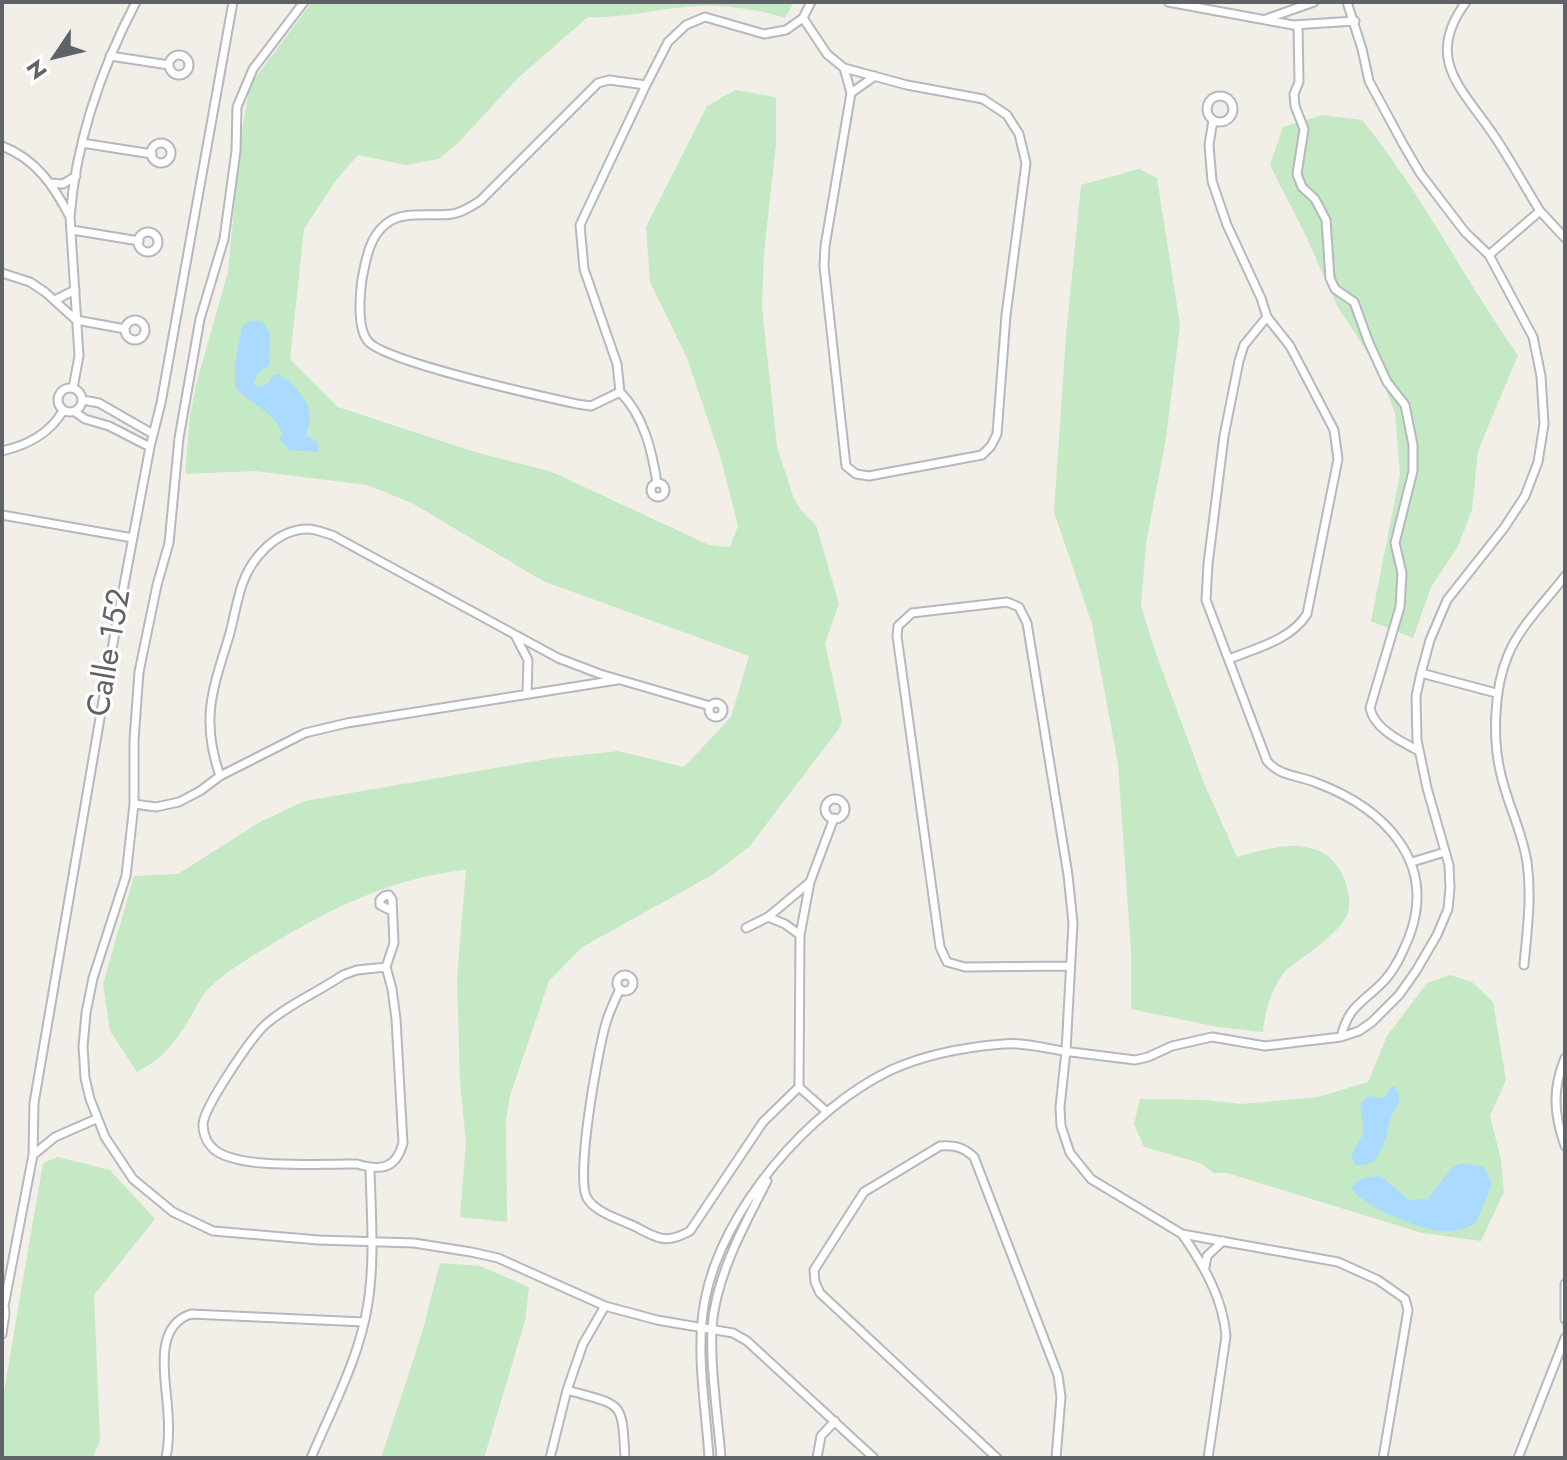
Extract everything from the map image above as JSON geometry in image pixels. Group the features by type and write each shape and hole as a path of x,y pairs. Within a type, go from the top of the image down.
{"street":[{"path":"73,388 78,367 70,217 76,176 94,97 136,2"},
{"name":"Calle 152","path":"2,1334 3,1306 33,1155 34,1103 133,538 161,403 233,2"},
{"path":"304,2 253,69 237,107 236,151 224,239 200,319 179,438 169,543 139,672 134,740 134,804 126,876 93,978 86,1013 83,1046 85,1078 96,1119 117,1158 133,1179 173,1212 213,1231 414,1243 498,1258 605,1306 657,1320 733,1333 747,1341 874,1458"},
{"path":"657,483 654,462 634,406 620,392 617,364 584,269 580,225 668,42 686,25 705,17 764,34 786,30 803,18 811,2"},
{"path":"1168,2 1298,25 1355,21"},
{"path":"1263,20 1314,2"},
{"path":"709,1458 702,1329 705,1297 733,1225 749,1199 774,1168 841,1100 891,1070 932,1056 1006,1043 1135,1060 1172,1046 1212,1037 1265,1046 1341,1037 1359,1031 1399,995 1427,953 1448,909 1450,888 1445,852 1419,751 1416,696 1430,640 1447,600 1504,528 1525,496 1538,462 1544,424 1541,376 1533,337 1489,255 1465,232 1442,202 1403,144 1369,81 1355,21 1347,2"},
{"path":"1466,2 1453,20 1446,43 1449,69 1462,95 1494,135 1540,211 1565,238"},
{"path":"803,18 827,54 844,68 907,85 983,99 1007,115 1019,134 1026,163 1006,315 997,434 982,455 869,476 856,474 846,466 830,330 825,246 851,93 844,68"},
{"path":"1298,25 1299,82 1294,94 1304,129 1297,174 1302,187 1315,199 1326,220 1330,278 1335,289 1354,302 1387,382 1405,405 1409,419 1413,471 1395,543 1402,573 1402,599 1370,708 1382,727 1419,751"},
{"path":"110,56 169,65"},
{"path":"851,93 875,75"},
{"path":"620,392 591,406 577,404 530,394 383,352 368,342 363,331 361,286 373,239 386,223 400,217 454,214 467,209 488,193 598,83 609,80 646,85"},
{"path":"1213,120 1209,145 1212,181 1227,225 1267,317 1290,346 1334,430 1338,459 1307,614 1295,629 1284,636 1229,659"},
{"path":"82,143 152,154"},
{"path":"2,146 22,155 50,183 70,217"},
{"path":"50,183 63,184 76,176"},
{"path":"1489,255 1540,211"},
{"path":"72,230 139,241"},
{"path":"2,273 30,282 76,320 125,329"},
{"path":"55,300 75,290"},
{"path":"1267,317 1244,345 1239,361 1224,436 1206,600 1267,761 1275,770 1315,782 1354,801 1393,831 1412,862 1416,904 1410,934 1399,961 1383,983 1352,1008 1341,1037"},
{"path":"63,411 58,403 59,394 64,389 73,388 80,392 83,400 75,412"},
{"path":"83,400 99,403 153,434"},
{"path":"63,411 75,412 85,419 109,426 150,447"},
{"path":"2,451 27,444 40,436 63,411"},
{"path":"2,515 133,538"},
{"path":"220,776 209,735 209,717 213,691 243,583 255,559 270,543 293,531 310,528 332,535 558,658 710,706"},
{"path":"1524,965 1530,901 1527,863 1520,829 1501,775 1497,752 1496,693 1508,654 1565,576"},
{"path":"1070,966 965,967 947,962 940,947 897,636 898,626 912,613 1007,602 1019,607 1027,623 1073,923 1066,1051 1060,1107 1061,1126 1070,1153 1091,1179 1182,1234 1338,1262 1378,1280 1405,1299 1408,1310 1383,1458"},
{"path":"516,637 528,660 527,694"},
{"path":"1421,673 1496,693"},
{"path":"134,804 156,807 179,802 220,776 305,733 347,723 618,679"},
{"path":"620,989 599,1050 583,1173 586,1197 594,1206 658,1238 677,1238 690,1231 763,1122 799,1087 800,935 810,882 834,818"},
{"path":"1412,862 1445,852"},
{"path":"746,928 768,917 810,882"},
{"path":"386,967 343,975 264,1026 239,1058 203,1122 205,1137 211,1145 232,1158 252,1162 357,1164 370,1168 396,1161 403,1143 396,1019 386,967 394,943 392,911"},
{"path":"768,917 800,935"},
{"path":"1565,1058 1555,1104 1556,1122 1565,1146"},
{"path":"799,1087 827,1112"},
{"path":"33,1155 55,1137 96,1119"},
{"path":"997,1458 820,1293 815,1282 814,1270 864,1192 940,1146 953,1145 965,1149 974,1157 1058,1375 1061,1397 1056,1458"},
{"path":"311,1458 329,1422 369,1302 370,1168"},
{"path":"721,1458 713,1330 717,1298 738,1238 774,1168"},
{"path":"1182,1234 1205,1267 1225,1321 1226,1336 1208,1458"},
{"path":"1205,1267 1207,1256 1223,1241"},
{"path":"1565,1284 1565,1319"},
{"path":"550,1458 567,1390 583,1344 605,1306"},
{"path":"166,1458 169,1438 165,1347 170,1330 184,1316 364,1322"},
{"path":"1518,1458 1565,1338"},
{"path":"1554,1369 1565,1373"},
{"path":"567,1390 611,1402 618,1408 623,1416 625,1458"},
{"path":"817,1458 821,1436 835,1421"}],"green space":[{"path":"312,2 794,2 785,18 754,10 709,6 588,17 518,78 459,142 439,159 406,165 358,155 337,179 304,229 290,359 338,407 475,452 552,472 709,545 730,547 738,526 721,459 687,358 650,282 646,227 707,106 735,90 776,97 776,145 764,253 762,307 777,447 793,496 801,510 816,525 839,604 825,643 842,721 749,847 712,875 582,947 549,981 510,1096 506,1119 507,1222 460,1217 466,1142 460,1082 457,978 466,870 387,887 314,920 259,952 207,990 168,1048 137,1072 110,1031 103,984 134,876 178,874 260,822 305,801 553,758 618,751 684,767 731,717 749,656 543,581 412,503 367,485 254,471 185,474 196,385 228,272 241,136 250,85"},
{"path":"1322,115 1362,120 1404,177 1518,355 1478,451 1472,510 1458,546 1431,587 1413,638 1371,621 1400,474 1395,413 1377,367 1337,306 1270,165 1283,127"},
{"path":"1139,169 1157,178 1180,325 1166,438 1146,544 1141,605 1203,781 1237,857 1283,847 1313,849 1337,865 1349,895 1348,913 1341,924 1280,978 1270,1000 1263,1032 1218,1027 1131,1009 1131,951 1118,764 1092,624 1054,512 1066,336 1081,185"},
{"path":"1450,975 1472,982 1493,1002 1506,1080 1490,1116 1501,1160 1504,1192 1481,1241 1422,1233 1227,1173 1214,1173 1200,1163 1144,1147 1134,1124 1140,1099 1242,1104 1318,1097 1368,1082 1387,1036 1427,983"},
{"path":"58,1157 110,1170 155,1219 94,1295 100,1440 93,1458 2,1458 2,1403 43,1163"},
{"path":"440,1263 480,1266 529,1287 525,1321 484,1458 381,1458 422,1333"}],"water":[{"path":"251,321 262,321 270,334 269,366 261,370 253,383 258,387 277,374 294,386 307,404 310,419 307,436 318,442 319,452 289,450 279,439 282,433 273,418 235,387 235,364 242,326"},
{"path":"1394,1086 1399,1102 1382,1149 1372,1162 1355,1165 1351,1156 1364,1132 1360,1104 1369,1096 1381,1098 1387,1095 1390,1087"},
{"path":"1463,1163 1484,1167 1492,1184 1476,1223 1459,1230 1431,1230 1406,1221 1366,1202 1352,1188 1361,1179 1381,1176 1409,1200 1428,1199 1453,1166"}]}
